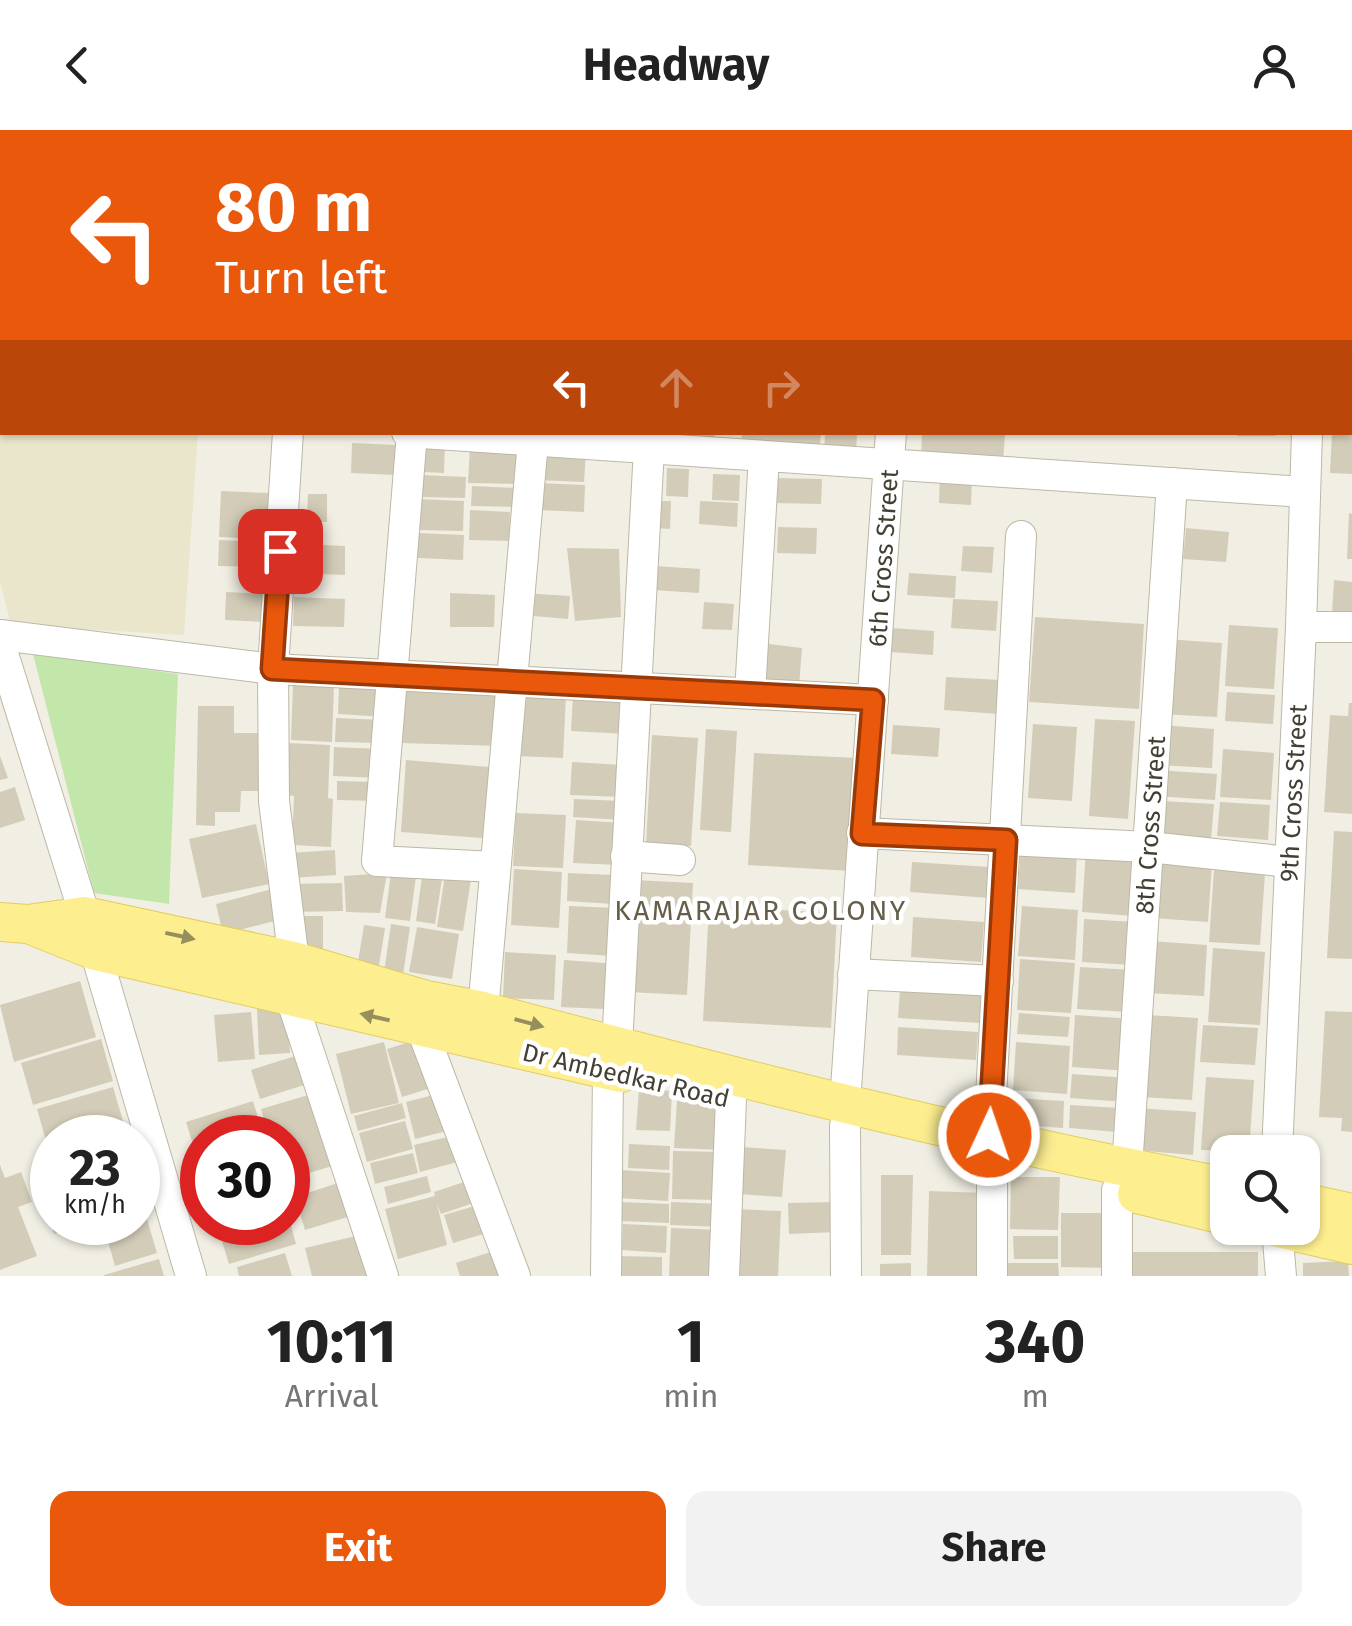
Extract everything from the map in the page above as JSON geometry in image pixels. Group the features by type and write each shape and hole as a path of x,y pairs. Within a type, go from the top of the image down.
{"main road":[{"name":"Dr Ambedkar Road","path":"14,923 90,934 292,979 482,1011 731,1098 845,1114"},
{"name":"Dr Ambedkar Road","path":"292,979 420,1028 612,1058 1122,1179 1210,1210"},
{"name":"Dr Ambedkar Road","path":"1122,1179 1210,1186"},
{"path":"1320,1206 1352,1213"},
{"path":"1320,1238 1352,1245"}],"street":[{"path":"288,435 272,669 274,801 292,979 383,1276"},
{"path":"410,435 376,861 495,867"},
{"path":"441,435 1304,492"},
{"name":"6th Cross Street","path":"846,1276 845,1114 891,435"},
{"name":"9th Cross Street","path":"1278,1135 1307,435"},
{"path":"482,1011 533,441"},
{"path":"606,1276 612,1058 649,448"},
{"path":"750,693 764,456"},
{"name":"8th Cross Street","path":"1117,1276 1172,483"},
{"path":"992,1276 990,1148 1021,536"},
{"path":"1301,626 1352,627"},
{"path":"0,635 272,669 873,700"},
{"path":"0,644 191,1276"},
{"path":"862,834 1149,846 1289,862"},
{"path":"626,856 680,860"},
{"path":"853,974 998,981"},
{"path":"420,1028 514,1276"},
{"path":"724,1276 731,1098"},
{"path":"1279,1245 1281,1276"}],"shaded area":[{"path":"0,435 198,435 184,635 11,625 0,582"}],"green space":[{"path":"33,654 178,674 169,904 94,893"}],"building":[{"path":"665,435 715,435 715,440"},
{"path":"742,435 821,435 820,446 741,444"},
{"path":"825,435 857,435 856,457 824,456"},
{"path":"922,435 1005,435 1003,463 921,457"},
{"path":"1332,435 1352,435 1352,474 1330,473"},
{"path":"352,443 398,445 397,475 351,473"},
{"path":"425,444 445,445 444,473 424,472"},
{"path":"470,446 519,447 518,484 468,483"},
{"path":"538,451 586,452 584,482 536,480"},
{"path":"667,468 689,469 688,497 666,496"},
{"path":"940,473 972,475 971,505 939,503"},
{"path":"713,474 740,475 739,501 712,500"},
{"path":"421,475 466,477 465,498 421,497"},
{"path":"775,478 822,479 821,504 774,503"},
{"path":"537,483 585,485 584,512 536,510"},
{"path":"472,486 517,488 516,507 471,506"},
{"path":"221,491 269,493 268,539 219,537"},
{"path":"308,494 327,494 327,522 307,521"},
{"path":"418,499 464,501 463,531 416,530"},
{"path":"655,501 671,501 670,529 654,528"},
{"path":"700,501 738,503 737,527 699,524"},
{"path":"470,510 510,512 509,541 469,540"},
{"path":"1349,513 1352,514 1352,559 1347,559"},
{"path":"778,527 817,528 816,554 777,553"},
{"path":"1186,528 1229,532 1226,562 1183,559"},
{"path":"418,533 464,535 463,560 417,558"},
{"path":"219,540 269,542 268,567 218,566"},
{"path":"297,544 345,546 345,575 295,573"},
{"path":"963,546 994,547 992,573 961,571"},
{"path":"567,548 619,549 621,617 575,621"},
{"path":"654,566 700,569 699,593 653,590"},
{"path":"909,573 956,576 955,598 907,595"},
{"path":"1334,580 1352,582 1352,615 1332,613"},
{"path":"226,592 265,594 264,622 225,620"},
{"path":"450,593 495,595 494,627 450,627"},
{"path":"522,593 570,596 568,619 521,615"},
{"path":"294,597 345,599 344,627 293,626"},
{"path":"953,599 998,601 996,631 951,628"},
{"path":"704,602 734,604 732,630 702,629"},
{"path":"1035,617 1144,624 1139,709 1029,702"},
{"path":"1229,625 1278,628 1274,689 1225,686"},
{"path":"892,628 934,631 933,655 890,652"},
{"path":"1166,639 1222,643 1217,717 1161,714"},
{"path":"760,643 802,648 799,687 761,685"},
{"path":"946,677 1001,680 999,714 944,710"},
{"path":"293,683 334,685 332,742 291,740"},
{"path":"403,683 503,686 500,746 401,743"},
{"path":"339,686 386,688 385,717 338,714"},
{"path":"522,692 566,695 563,758 518,756"},
{"path":"1227,692 1275,695 1273,724 1225,721"},
{"path":"573,695 628,698 627,734 571,731"},
{"path":"1349,703 1352,814 1324,812 1330,715 1348,716"},
{"path":"198,706 234,706 234,733 261,733 260,791 241,791 240,812 215,812 215,826 196,825"},
{"path":"336,718 384,720 383,743 335,742"},
{"path":"1095,719 1135,721 1128,819 1089,816"},
{"path":"1033,724 1077,727 1072,801 1028,798"},
{"path":"893,725 940,728 938,757 891,754"},
{"path":"1161,725 1214,729 1212,768 1158,765"},
{"path":"706,729 737,731 731,832 700,830"},
{"path":"652,735 698,738 691,846 646,844"},
{"path":"288,743 330,745 331,847 292,845 294,796 286,795"},
{"path":"334,747 382,749 381,778 333,776"},
{"path":"1223,749 1274,753 1271,800 1220,797"},
{"path":"754,753 857,758 851,871 748,865"},
{"path":"0,756 8,778 0,780"},
{"path":"406,760 501,768 496,839 401,832"},
{"path":"572,762 623,765 622,797 570,795"},
{"path":"1156,770 1217,774 1215,800 1155,796"},
{"path":"337,781 378,782 377,801 337,800"},
{"path":"15,787 25,820 0,828 0,792"},
{"path":"574,799 623,801 622,820 573,817"},
{"path":"1162,801 1214,804 1211,840 1160,837"},
{"path":"1220,802 1270,805 1268,840 1217,836"},
{"path":"516,813 566,815 563,868 513,866"},
{"path":"576,820 623,823 620,865 573,863"},
{"path":"256,824 269,884 202,898 189,839"},
{"path":"1334,831 1352,832 1352,959 1327,958"},
{"path":"1021,848 1077,852 1075,893 1018,889"},
{"path":"1086,848 1139,851 1134,916 1082,912"},
{"path":"335,850 336,875 291,878 290,853"},
{"path":"1157,861 1212,864 1208,922 1153,918"},
{"path":"912,862 990,867 989,898 910,892"},
{"path":"392,865 417,869 410,921 385,918"},
{"path":"423,869 443,872 435,924 416,921"},
{"path":"514,869 562,872 559,928 511,925"},
{"path":"1214,870 1265,873 1260,945 1209,942"},
{"path":"387,873 380,913 346,912 344,876"},
{"path":"568,873 614,875 613,904 567,901"},
{"path":"445,875 471,879 463,931 437,927"},
{"path":"634,880 693,883 687,995 628,992"},
{"path":"342,883 343,911 292,912 292,884"},
{"path":"272,889 279,920 223,934 216,904"},
{"path":"569,906 616,908 613,956 567,953"},
{"path":"709,906 837,913 831,1028 703,1021"},
{"path":"1022,906 1078,910 1075,960 1018,956"},
{"path":"299,916 323,916 323,956 298,956"},
{"path":"913,917 984,922 981,962 911,957"},
{"path":"1084,919 1135,922 1132,965 1082,962"},
{"path":"391,924 410,927 403,975 384,972"},
{"path":"364,925 385,928 378,971 357,968"},
{"path":"417,927 459,934 452,979 409,972"},
{"path":"1150,941 1207,945 1204,996 1147,993"},
{"path":"1213,948 1265,952 1260,1025 1208,1022"},
{"path":"505,952 556,955 554,1000 503,998"},
{"path":"1020,959 1075,963 1071,1013 1017,1010"},
{"path":"564,960 606,963 604,1009 561,1007"},
{"path":"1080,967 1133,970 1130,1012 1077,1009"},
{"path":"80,981 96,1037 14,1062 0,1005"},
{"path":"900,990 981,995 980,1023 898,1018"},
{"path":"288,1007 290,1053 259,1055 257,1009"},
{"path":"1325,1011 1352,1012 1352,1132 1341,1131 1342,1118 1319,1117"},
{"path":"251,1012 255,1059 218,1062 214,1015"},
{"path":"1019,1013 1070,1017 1068,1037 1017,1034"},
{"path":"1075,1015 1133,1019 1129,1071 1072,1067"},
{"path":"1147,1015 1198,1018 1192,1100 1141,1097"},
{"path":"1203,1025 1258,1028 1255,1065 1200,1062"},
{"path":"898,1027 978,1032 976,1060 897,1055"},
{"path":"423,1038 437,1086 402,1097 387,1049"},
{"path":"101,1039 113,1081 33,1105 21,1063"},
{"path":"384,1042 399,1103 351,1114 336,1054"},
{"path":"1016,1042 1070,1046 1067,1094 1013,1090"},
{"path":"295,1056 304,1085 260,1099 251,1070"},
{"path":"1072,1074 1128,1078 1126,1102 1070,1098"},
{"path":"1206,1077 1254,1080 1250,1135 1210,1135 1210,1150 1201,1150"},
{"path":"113,1087 121,1115 39,1115 37,1109"},
{"path":"639,1089 672,1091 670,1131 636,1130"},
{"path":"315,1093 336,1165 310,1173 310,1115 263,1115 261,1109"},
{"path":"441,1093 451,1130 415,1139 406,1102"},
{"path":"1013,1098 1064,1101 1063,1128 1011,1124"},
{"path":"725,1100 724,1150 674,1148 677,1101"},
{"path":"253,1101 257,1115 208,1115"},
{"path":"402,1103 406,1118 358,1131 354,1116"},
{"path":"1070,1105 1119,1108 1118,1132 1069,1128"},
{"path":"1136,1108 1196,1112 1193,1155 1133,1150"},
{"path":"405,1121 413,1149 367,1162 359,1133"},
{"path":"456,1135 465,1160 420,1172 414,1145"},
{"path":"629,1144 670,1146 669,1170 628,1168"},
{"path":"741,1147 786,1150 782,1197 738,1194"},
{"path":"673,1151 724,1152 723,1200 672,1199"},
{"path":"413,1153 418,1173 375,1184 370,1163"},
{"path":"0,1165 5,1178 21,1172 30,1203 18,1207 37,1256 0,1270"},
{"path":"620,1170 670,1173 668,1201 618,1198"},
{"path":"881,1175 913,1175 911,1255 881,1255"},
{"path":"427,1176 431,1192 388,1204 384,1187"},
{"path":"1011,1177 1060,1177 1058,1230 1010,1229"},
{"path":"476,1178 482,1200 441,1214 437,1204 447,1245 398,1259 385,1209 435,1196 434,1192"},
{"path":"344,1181 354,1215 310,1228 310,1192"},
{"path":"929,1191 987,1193 985,1276 927,1276"},
{"path":"621,1202 669,1204 669,1223 620,1221"},
{"path":"671,1202 722,1204 721,1227 670,1225"},
{"path":"836,1202 837,1232 789,1234 788,1203"},
{"path":"485,1203 494,1231 453,1243 444,1215"},
{"path":"735,1209 781,1211 778,1276 731,1276"},
{"path":"1061,1213 1114,1213 1114,1268 1061,1267"},
{"path":"623,1224 667,1226 666,1253 622,1250"},
{"path":"671,1228 722,1230 720,1276 669,1276"},
{"path":"360,1235 370,1276 312,1276 305,1248"},
{"path":"1013,1236 1058,1236 1058,1259 1014,1259"},
{"path":"109,1245 155,1245 157,1253 115,1266"},
{"path":"223,1245 293,1245 229,1264"},
{"path":"497,1250 505,1276 460,1276 456,1263"},
{"path":"1132,1252 1258,1252 1258,1276 1132,1276"},
{"path":"285,1253 292,1276 239,1276 237,1267"},
{"path":"616,1256 662,1257 662,1276 616,1276"},
{"path":"159,1259 164,1276 104,1276 104,1275"},
{"path":"1348,1261 1349,1276 1303,1276 1303,1263"},
{"path":"911,1263 911,1276 880,1276 880,1264"},
{"path":"1003,1263 1058,1263 1059,1276 1003,1276"}],"district":[{"name":"KAMARAJAR COLONY","path":"761,910"}],"route":[{"path":"280,551 272,669 873,700 862,834 1006,840 989,1135"}]}
